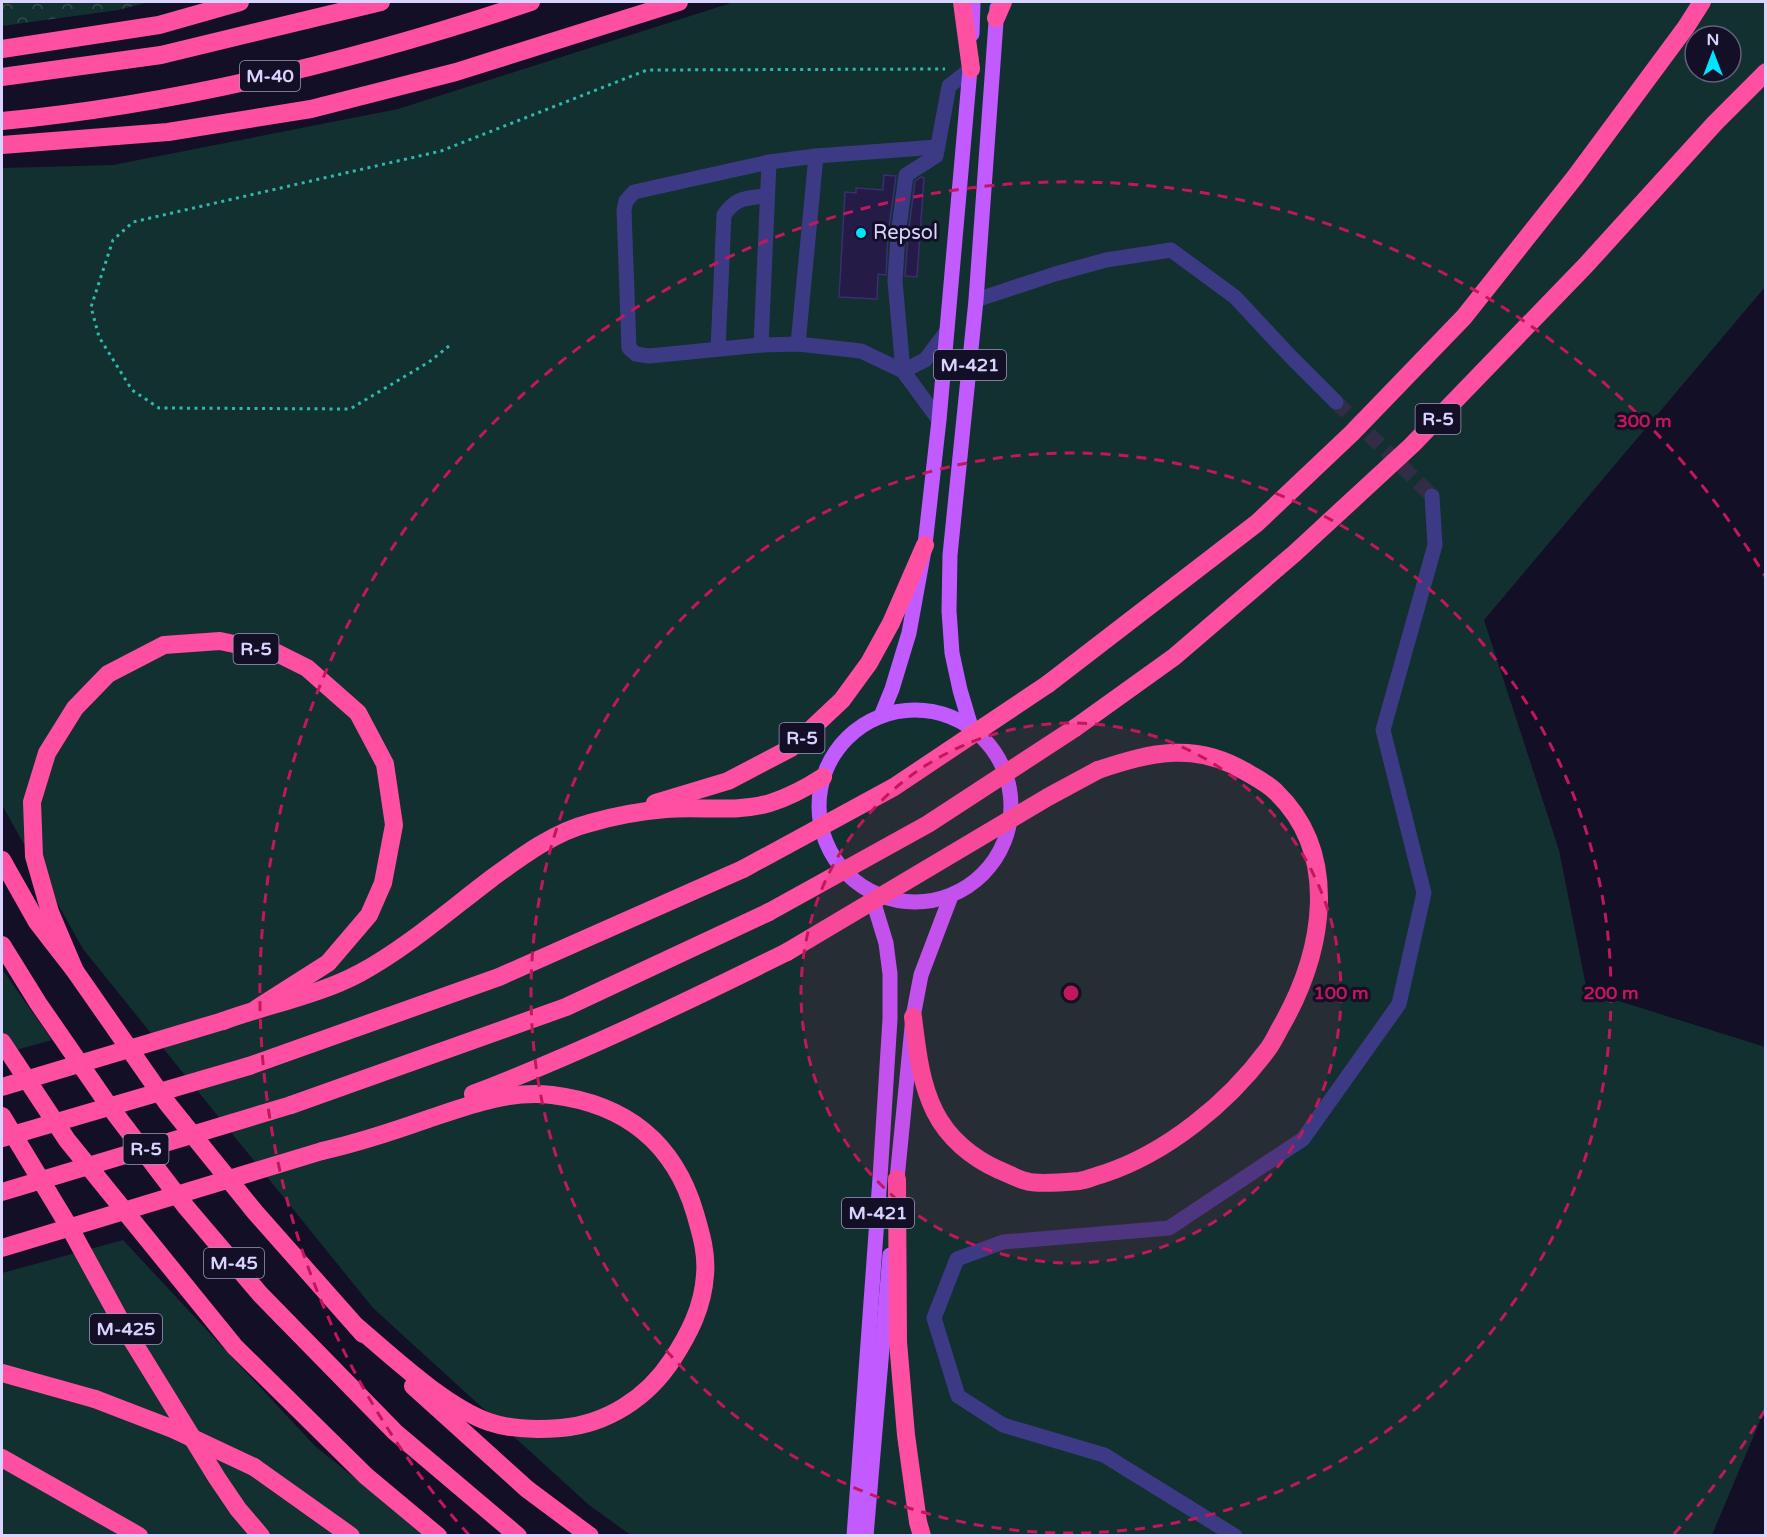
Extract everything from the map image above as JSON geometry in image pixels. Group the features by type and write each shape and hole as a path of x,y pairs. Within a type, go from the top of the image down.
{"highway":[{"path":"2,49 159,25 240,2"},
{"name":"M-40","path":"2,77 161,55 381,2"},
{"name":"M-40","path":"2,121 173,96 314,67 444,31 531,2"},
{"path":"2,145 168,132 311,109 456,72 679,2"},
{"path":"962,2 971,69"},
{"name":"R-5","path":"2,1138 249,1066 499,976 743,869 894,788 1048,684 1257,523 1352,433 1464,317 1575,177 1702,2"},
{"name":"R-5","path":"2,1192 291,1105 566,1007 769,912 928,824 1075,728 1174,657 1295,553 1412,445 1586,264 1714,123 1766,72"},
{"name":"R-5","path":"2,1087 256,1009 304,997 360,973 407,942 524,854 557,836 589,823 728,781 791,748 842,700 869,663 891,623 925,545"},
{"name":"R-5","path":"75,971 50,912 34,856 32,802 47,753 75,708 108,674 164,645 220,641 277,653 307,668 358,712 385,764 394,825 383,883 369,915 328,963 256,1009"},
{"path":"322,1151 520,1076 674,1008 787,952 1048,797 1098,770 1138,756 1192,752 1225,760 1271,787 1291,806 1310,841 1318,879 1319,920 1310,962 1293,1004 1269,1048 1225,1098 1166,1146 1123,1167 1081,1181 1028,1182 984,1163 955,1141 935,1113 922,1082 913,1017"},
{"name":"R-5","path":"589,823 665,809 768,804 802,791 822,777"},
{"name":"M-45","path":"2,860 37,922 75,971 174,1112 255,1212 356,1326 421,1394 527,1489 590,1536"},
{"name":"M-45","path":"2,945 38,1003 107,1103 186,1207 260,1294 395,1432 518,1536"},
{"name":"M-45","path":"2,1042 67,1140 235,1347 366,1476 438,1536"},
{"path":"2,1248 404,1128 490,1098 521,1094 552,1095 586,1102 620,1115 649,1134 664,1150 689,1192 704,1243 705,1275 700,1305 689,1334 662,1376 647,1391 624,1408 601,1419 576,1427 544,1430 516,1429 489,1422 463,1410 419,1379 356,1326"},
{"name":"M-425","path":"2,1116 71,1230 124,1327 217,1478 238,1509 261,1536"},
{"path":"897,1179 898,1342 906,1435 922,1536"},
{"path":"2,1373 95,1399 173,1429 254,1467 351,1536"},
{"path":"2,1458 139,1536"}],"main road":[{"name":"M-421","path":"881,716 909,633 925,545 939,420 971,69 973,2"},
{"name":"M-421","path":"971,727 952,653 949,611 950,555 976,300 999,7"},
{"name":"M-421","path":"907,710 936,712 971,727 990,745 1007,778 1011,794 1007,837 999,857 987,873 973,885 951,896 925,901 900,901 871,894 848,875 827,846 818,812 822,777 831,757 844,740 862,725 881,716 907,710"},
{"name":"M-421","path":"854,1536 890,1019 890,974 886,943 871,894"},
{"name":"M-421","path":"866,1536 913,1017 921,975 951,896"}],"lane":[{"path":"903,372 895,281 898,235 906,176 936,156 949,86 971,69"},
{"path":"937,147 769,162 634,192 626,201 624,210 629,348 636,354 649,356 761,345 798,344 861,351 903,372 939,420"},
{"path":"798,344 816,156"},
{"path":"761,345 769,162"},
{"path":"718,349 724,215 731,204 744,198 767,196"},
{"path":"976,300 1054,274 1106,260 1170,250 1235,297 1336,402"},
{"path":"903,372 925,360 947,331"},
{"path":"1235,1536 1104,1455 1003,1425 958,1396 934,1318 957,1259 1003,1242 1169,1228 1303,1139 1399,1004 1424,893 1383,730 1435,545 1432,496"}],"path":[{"path":"449,346 429,362 350,409 159,408 132,390 99,337 91,307 113,240 133,222 441,151 647,70 971,69"}],"green space":[{"path":"2,2 150,2 118,10 2,26"},
{"path":"734,2 1765,2 1765,287 1484,620 1559,850 1587,991 1765,1047 1765,1409 1712,1535 632,1536 589,1505 373,1308 83,949 2,805 2,168 113,165 398,109"},
{"path":"2,969 52,1040 2,1054"},
{"path":"123,1240 315,1446 426,1535 2,1536 2,1273"}],"building":[{"name":"Repsol","path":"884,175 896,176 888,234 886,275 878,274 877,299 839,297 845,192 856,193 856,188 883,190"},
{"path":"921,177 924,178 917,277 905,276 915,181"}],"tunnel":[{"path":"1336,402 1432,496"}],"place":[{"name":"Repsol","path":"861,233"}]}
